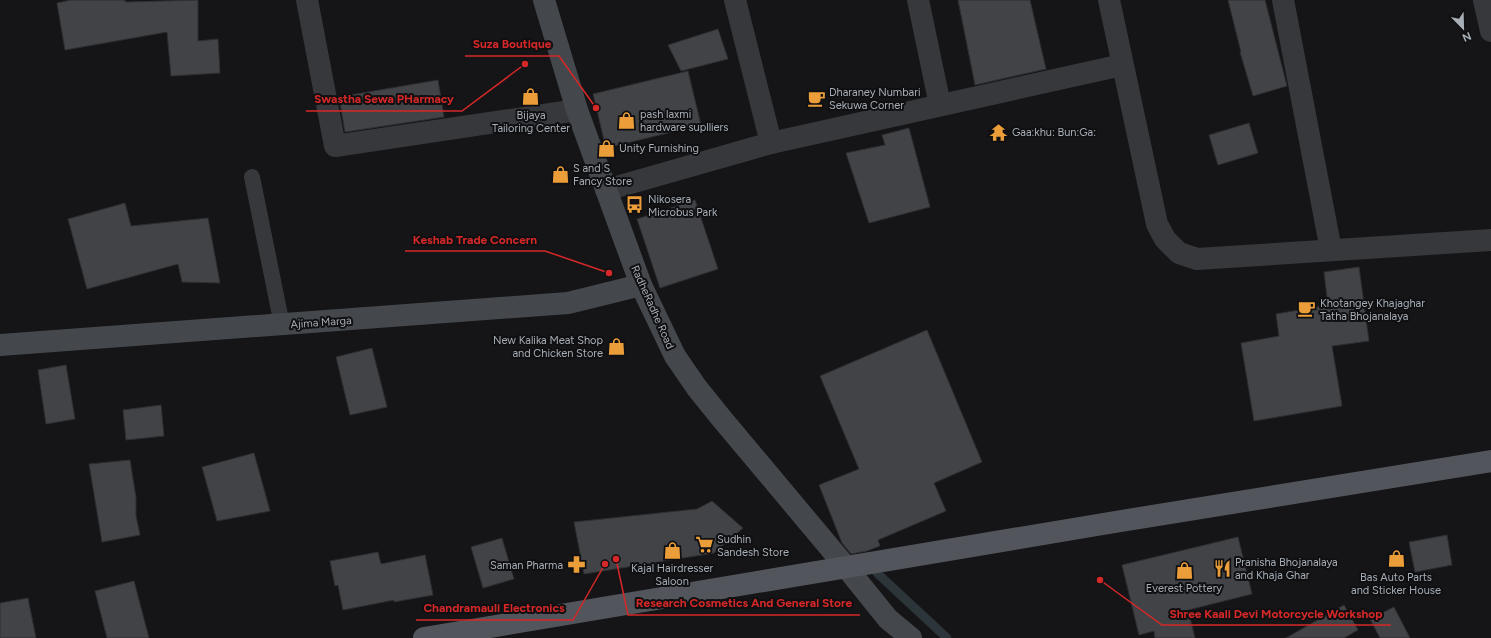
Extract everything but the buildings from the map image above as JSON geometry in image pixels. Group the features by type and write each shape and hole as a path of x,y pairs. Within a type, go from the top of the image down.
{"main road":[{"name":"RadheRadhe Road","path":"544,0 577,110 606,190 641,285 675,356 697,388 888,619 911,638"},
{"name":"Ajima Marga","path":"0,345 568,303 641,285"},
{"path":"424,638 1491,461"}],"street":[{"path":"307,0 335,146 577,110"},
{"path":"735,0 771,143"},
{"path":"918,0 940,105"},
{"path":"1109,0 1157,224 1165,239 1179,253 1197,259 1491,240"},
{"path":"1283,0 1331,250"},
{"path":"1484,0 1491,31"},
{"path":"606,190 771,143 1122,65"}],"lane":[{"path":"252,177 282,324"}],"waterway":[{"path":"877,573 947,638"}],"place":[{"name":"Swastha Sewa PHarmacy","path":"525,64"},
{"name":"Bijaya Tailoring Center","path":"531,97"},
{"name":"Dharaney Numbari Sekuwa Corner","path":"816,98"},
{"name":"Suza Boutique","path":"596,108"},
{"name":"pash laxmi hardware suplliers","path":"627,120"},
{"name":"Gaa:khu: Bun:Ga:","path":"999,132"},
{"name":"Unity Furnishing","path":"606,148"},
{"name":"S and S Fancy Store","path":"560,174"},
{"name":"Nikosera Microbus Park","path":"635,205"},
{"name":"Keshab Trade Concern","path":"609,273"},
{"name":"Khotangey Khajaghar Tatha Bhojanalaya","path":"1307,309"},
{"name":"New Kalika Meat Shop and Chicken Store","path":"616,346"},
{"name":"Sudhin Sandesh Store","path":"704,545"},
{"name":"Kajal Hairdresser Saloon","path":"672,550"},
{"name":"Research Cosmetics And General Store","path":"616,559"},
{"name":"Bas Auto Parts and Sticker House","path":"1396,559"},
{"name":"Chandramauli Electronics","path":"605,564"},
{"name":"Saman Pharma","path":"576,565"},
{"name":"Pranisha Bhojanalaya and Khaja Ghar","path":"1222,568"},
{"name":"Everest Pottery","path":"1184,570"},
{"name":"Shree Kaali Devi Motorcycle Workshop","path":"1100,580"}]}
